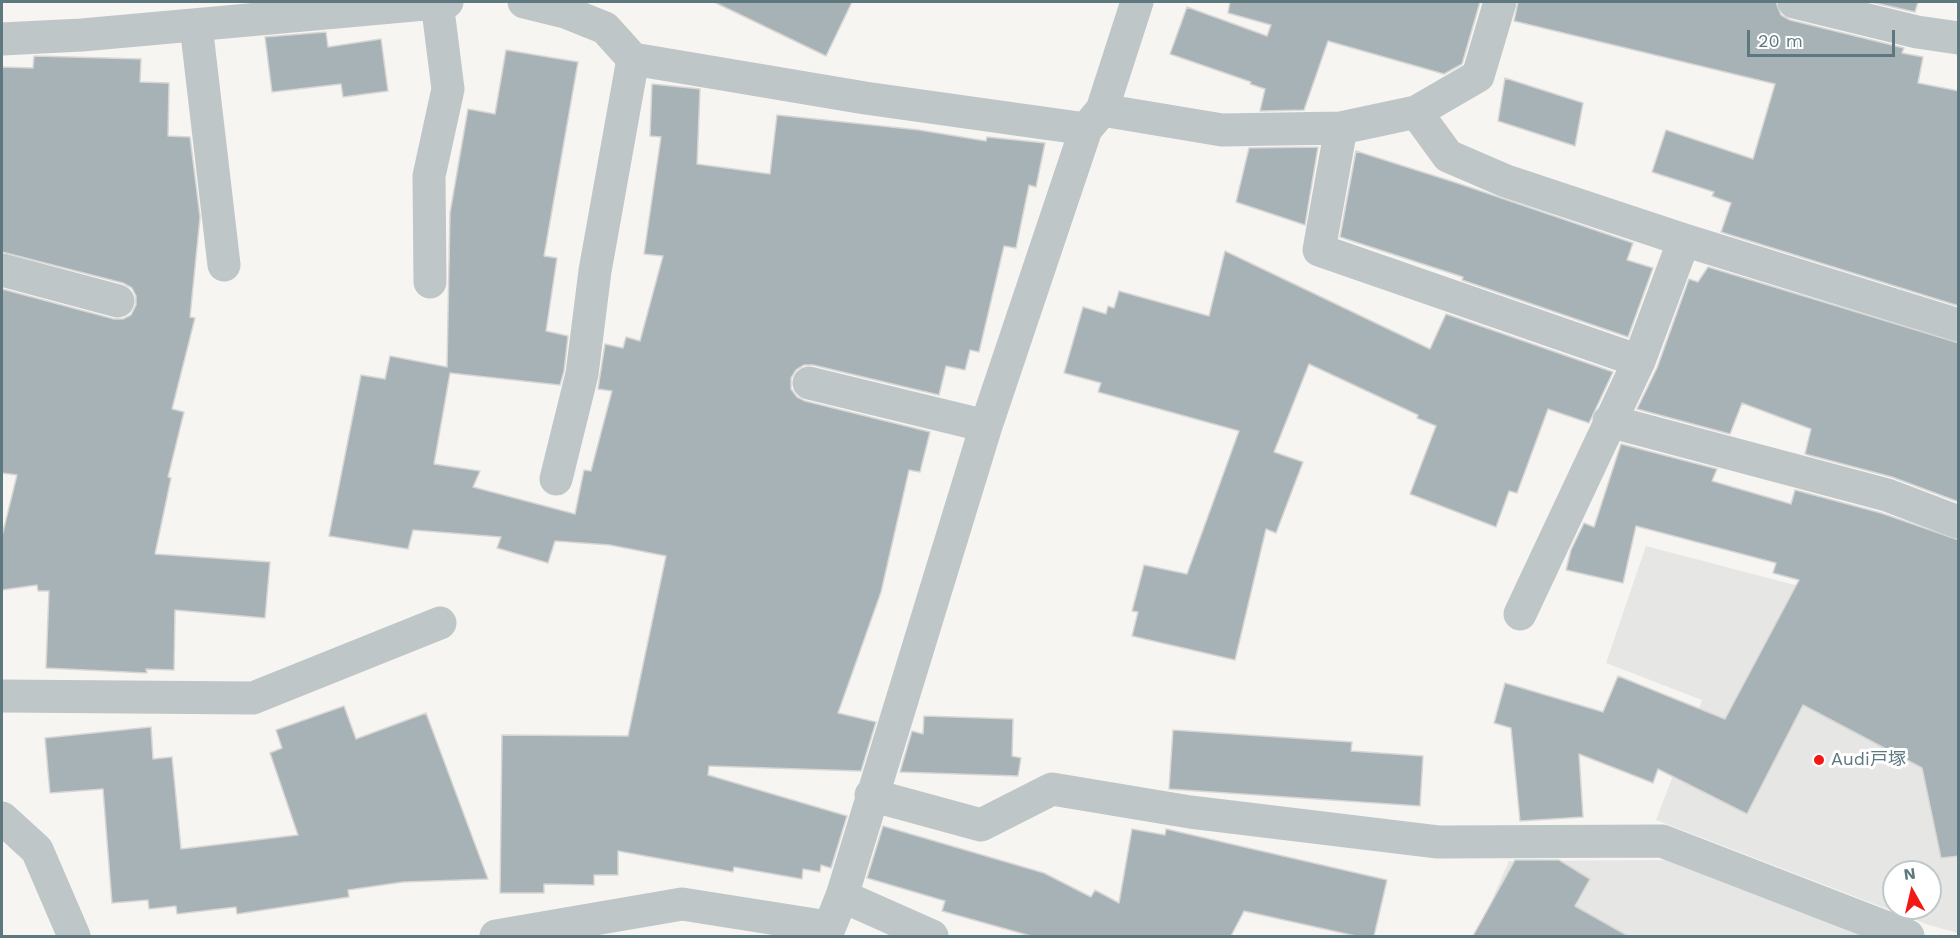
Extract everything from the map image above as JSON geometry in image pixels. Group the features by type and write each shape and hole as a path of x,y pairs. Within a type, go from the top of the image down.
{"street":[{"path":"430,282 429,176 448,89 437,2"},
{"path":"2,39 82,35 447,2"},
{"path":"524,2 566,12 605,28 633,58 865,98 1222,130 1341,128 1416,112 1478,76 1500,2"},
{"path":"495,936 682,904 827,932 842,896 871,795 986,426 1137,2"},
{"path":"1794,2 1917,32 1959,39"},
{"path":"196,25 224,265"},
{"path":"556,479 582,374 595,271 633,58"},
{"path":"1416,112 1448,156 1506,181 1684,240 1959,325"},
{"path":"1341,128 1318,250 1639,362"},
{"path":"1520,614 1609,421 1639,362 1684,240"},
{"path":"2,270 118,301"},
{"path":"808,383 986,426"},
{"path":"1609,421 1887,495 1959,522"},
{"path":"2,696 253,698 440,623"},
{"path":"871,795 981,825 1052,789 1190,812 1438,842 1662,840 1908,936"},
{"path":"2,818 37,850 74,936"},
{"path":"842,896 932,936"}],"shaded area":[{"name":"Audi戸塚","path":"1646,546 1829,594 1958,643 1958,933 1916,920 1942,920 1942,860 1882,860 1882,907 1656,820 1702,700 1606,663"},
{"path":"1673,860 1867,936 1481,936 1496,890 1509,861"}],"building":[{"path":"714,2 852,2 826,56"},
{"path":"1230,2 1480,2 1462,64 1444,74 1328,41 1304,110 1260,111 1265,89 1170,54 1187,7 1267,36 1271,25 1228,13"},
{"path":"1518,2 1776,2 1781,15 1790,20 1904,48 1902,53 1923,57 1918,83 1959,91 1959,306 1721,232 1731,203 1712,196 1714,192 1652,172 1666,130 1753,159 1775,84 1514,21"},
{"path":"1871,2 1918,2 1915,12"},
{"path":"326,32 328,47 381,39 388,91 343,97 341,84 272,92 265,37"},
{"path":"506,50 578,62 544,256 557,258 546,331 568,336 564,371 560,385 450,373 434,464 480,471 473,487 575,514 584,470 591,471 612,391 598,389 605,344 623,348 626,337 640,341 663,256 644,254 661,137 650,136 652,84 700,89 697,164 770,174 777,115 919,130 986,141 987,137 1045,143 1036,187 1029,185 1016,248 1004,246 979,352 970,350 965,370 946,366 939,395 813,365 804,365 796,370 791,378 791,389 797,397 805,401 930,432 920,472 909,470 881,592 838,713 876,722 861,771 709,766 708,775 847,816 831,868 821,865 820,872 803,869 802,879 734,867 733,872 618,851 618,875 594,875 594,885 544,884 544,893 500,893 502,735 628,736 666,556 610,545 555,541 548,563 497,548 501,537 413,530 408,549 329,536 361,375 385,379 390,356 447,367 450,213 468,109 495,114"},
{"path":"34,56 141,59 140,82 169,83 168,136 190,137 200,217 190,317 195,318 172,409 184,412 168,477 171,478 155,554 270,562 265,618 175,610 174,670 146,669 147,673 46,668 49,591 38,591 37,585 2,590 2,536 17,475 2,473 2,289 114,319 123,319 131,315 136,305 136,296 132,288 123,283 2,252 2,67 33,68"},
{"path":"1505,78 1583,103 1575,146 1498,121"},
{"path":"1318,147 1305,225 1236,202 1249,148"},
{"path":"1356,151 1633,243 1627,260 1653,268 1628,337 1462,280 1463,277 1340,237"},
{"path":"1225,251 1430,349 1446,314 1613,372 1589,423 1548,409 1517,493 1509,491 1496,527 1410,494 1436,426 1417,418 1418,415 1309,364 1274,452 1303,462 1276,533 1266,529 1235,660 1132,636 1138,612 1132,611 1144,565 1187,574 1239,431 1098,392 1101,383 1064,373 1083,307 1106,314 1108,306 1114,308 1119,291 1209,316"},
{"path":"1708,267 1959,343 1959,502 1892,477 1805,454 1811,429 1742,403 1730,434 1637,409 1657,368 1689,279 1698,282"},
{"path":"1621,444 1717,469 1712,481 1791,504 1795,490 1881,513 1959,540 1959,856 1941,858 1922,768 1803,705 1747,814 1658,769 1653,783 1579,754 1583,817 1520,821 1511,728 1494,723 1505,683 1603,712 1618,676 1725,719 1799,580 1773,573 1776,563 1636,526 1623,583 1566,570 1571,550 1584,523 1594,527"},
{"path":"344,706 356,739 426,713 488,879 403,882 348,890 349,897 237,914 236,907 177,914 176,906 149,909 148,900 112,903 103,789 50,793 45,738 151,727 153,759 172,757 181,849 298,835 270,753 282,748 276,730"},
{"path":"924,716 1013,719 1012,756 1021,758 1018,776 900,772 912,731 923,734"},
{"path":"1173,730 1352,742 1351,751 1423,756 1420,806 1169,789"},
{"path":"883,826 1044,873 1091,897 1095,890 1119,903 1132,829 1165,835 1166,829 1387,880 1374,936 1356,936 1244,911 1231,936 1031,936 942,911 945,901 867,878"},
{"path":"1515,860 1559,860 1590,879 1575,906 1628,936 1473,936"}],"place":[{"name":"Audi戸塚","path":"1819,760"}]}
